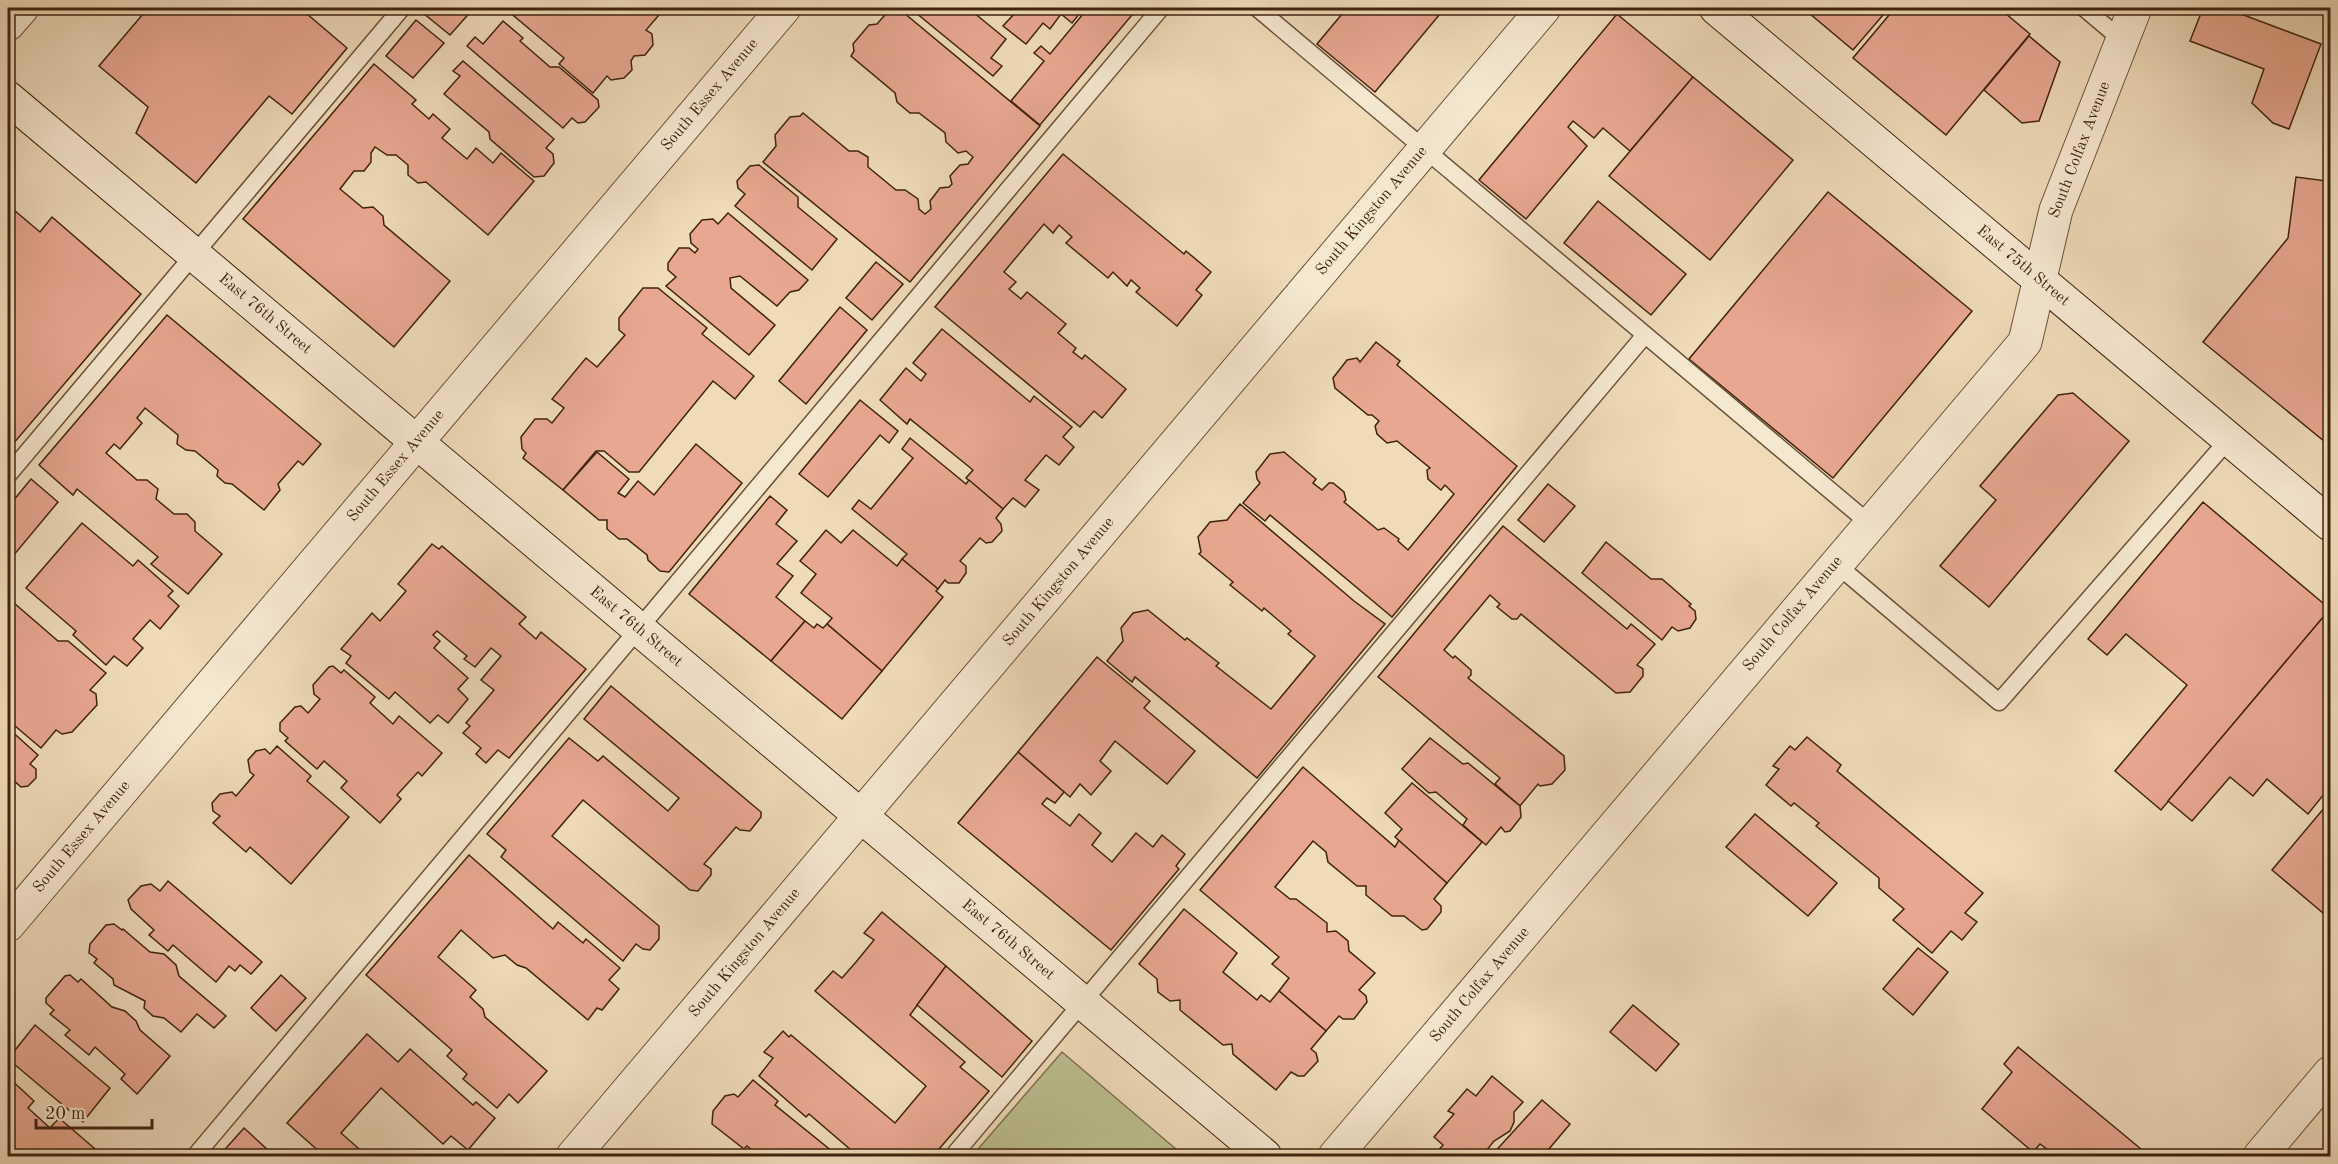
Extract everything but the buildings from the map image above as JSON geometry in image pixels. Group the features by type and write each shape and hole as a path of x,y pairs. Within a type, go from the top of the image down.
{"street":[{"path":"8,24 22,8"},
{"name":"South Essex Avenue","path":"8,925 784,8"},
{"name":"South Kingston Avenue","path":"573,1156 1544,8"},
{"name":"East 75th Street","path":"1716,8 2331,524"},
{"name":"South Colfax Avenue","path":"1335,1156 2025,342 2056,210 2134,8"},
{"name":"East 76th Street","path":"8,98 1265,1156"},
{"path":"2260,1156 2331,1073"}],"lane":[{"path":"8,475 402,8"},
{"path":"195,1156 1161,8"},
{"path":"1257,8 1870,524"},
{"path":"2084,8 2122,40"},
{"path":"953,1156 1645,335"},
{"path":"1836,564 1998,702 2229,439"}],"green space":[{"path":"1062,1052 1184,1156 972,1156"}]}
